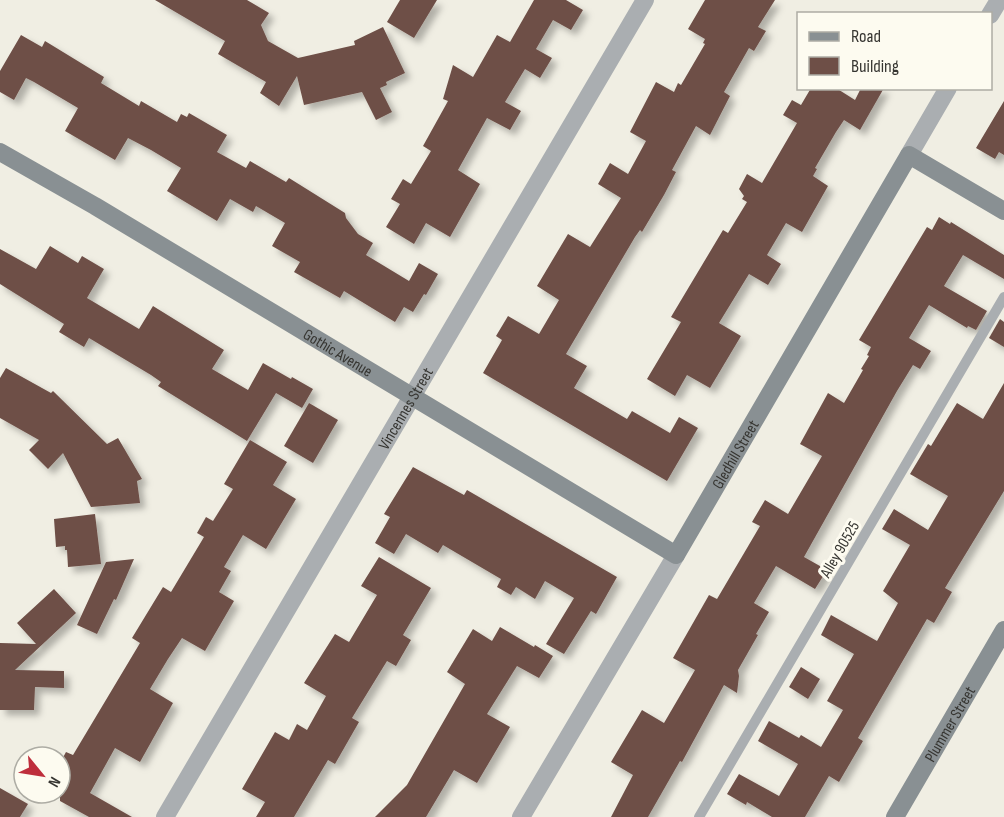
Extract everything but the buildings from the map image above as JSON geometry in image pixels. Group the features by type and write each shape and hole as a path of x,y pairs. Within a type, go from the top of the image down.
{"street":[{"name":"Vincennes Street","path":"165,817 645,0"},
{"name":"Gledhill Street","path":"521,817 947,90"},
{"name":"Gothic Avenue","path":"0,152 95,206 676,555"},
{"path":"909,155 1004,211"},
{"name":"Plummer Street","path":"895,817 1004,630"}],"lane":[{"name":"Alley 90525","path":"699,817 1004,297"}]}
